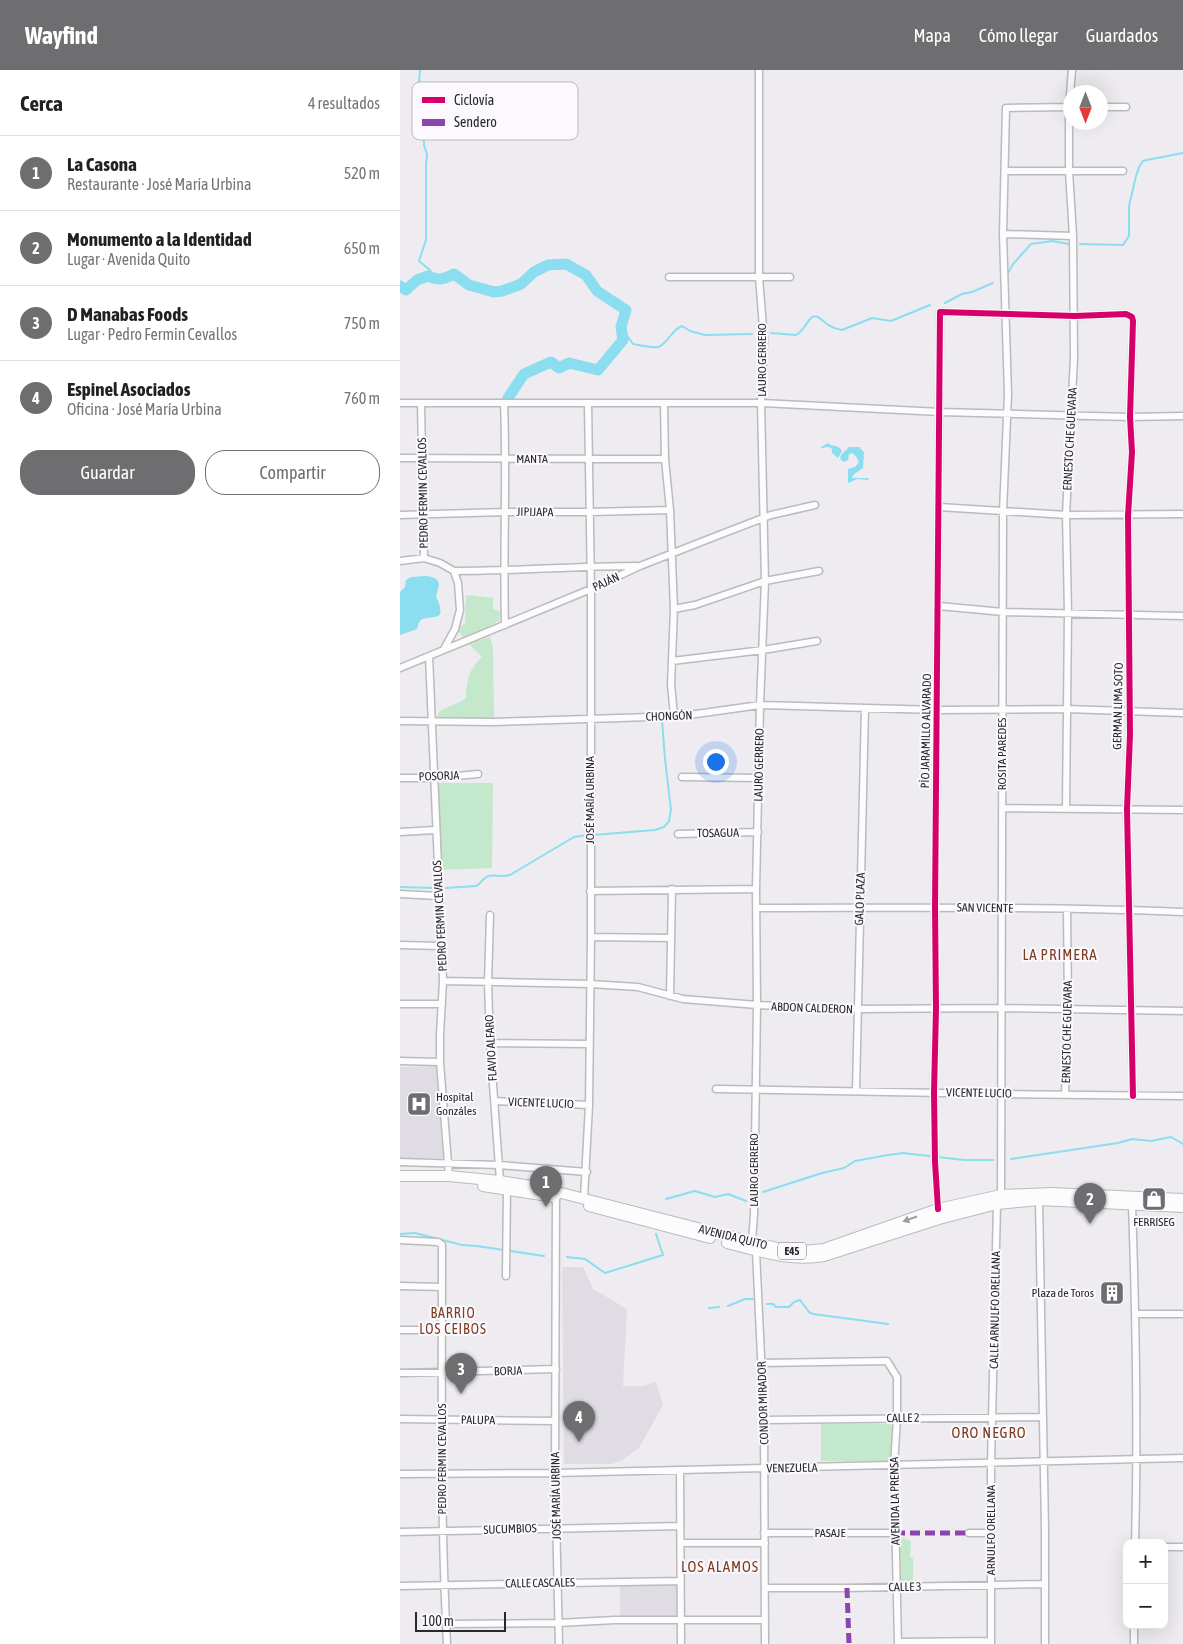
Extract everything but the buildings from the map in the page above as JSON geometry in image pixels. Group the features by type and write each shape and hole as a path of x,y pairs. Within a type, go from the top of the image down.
{"highway":[{"name":"AVENIDA QUITO","path":"400,1176 449,1176 538,1187 584,1198 795,1258 808,1259 824,1256 939,1220 999,1199 1183,1207"},
{"name":"AVENIDA QUITO","path":"400,1182 453,1183 508,1189 556,1198 754,1247 794,1252 824,1249 938,1209 999,1199 1051,1193 1183,1199"}],"street":[{"name":"LAURO GERRERO","path":"754,1247 757,1005 756,889 760,705 766,581 762,402 764,340 760,277 759,70"},
{"name":"ERNESTO CHE GUEVARA","path":"1071,85 1072,70"},
{"name":"ROSITA PAREDES","path":"999,1199 1003,908 1003,512 1008,394 1003,234 1006,108 1063,107"},
{"path":"1108,107 1126,107"},
{"name":"ERNESTO CHE GUEVARA","path":"1066,809 1068,614 1066,515 1075,316 1074,236 1069,171 1070,130"},
{"path":"1005,171 1123,171"},
{"path":"1003,234 1074,236"},
{"path":"669,277 790,277"},
{"name":"PÍO JARAMILLO ALVARADO","path":"938,1209 934,1093 940,312 1005,314"},
{"path":"1005,314 1075,316"},
{"name":"GERMAN LIMA SOTO","path":"1075,316 1126,314 1132,317 1133,321 1130,417 1132,452 1128,516 1130,712 1127,809 1133,1096"},
{"path":"400,403 762,402 940,412 1130,417 1183,416"},
{"name":"PEDRO FERMIN CEVALLOS","path":"420,403 424,558 440,563 454,571"},
{"path":"504,403 506,460 505,625"},
{"name":"JOSÉ MARÍA URBINA","path":"584,1198 587,1172 589,1104 591,937 591,566 588,403"},
{"path":"664,403 665,459 670,510 674,609 671,685 674,715"},
{"name":"MANTA","path":"400,458 506,460 665,459"},
{"name":"PAJÁN","path":"400,668 591,589 640,566 771,515 815,505"},
{"path":"939,507 1066,515 1128,516 1183,514"},
{"name":"JIPIJAPA","path":"400,516 505,512 670,510"},
{"path":"400,561 424,558"},
{"path":"444,649 455,629 460,610 458,583 454,571 640,566"},
{"path":"674,609 766,581 819,571"},
{"path":"939,606 1003,612 1183,616"},
{"path":"672,661 763,650 817,641"},
{"name":"PEDRO FERMIN CEVALLOS","path":"429,656 443,981 440,1062 449,1176"},
{"name":"CHONGÓN","path":"400,721 591,720 674,715 692,716 760,705 937,710 1067,709 1183,713"},
{"name":"GALO PLAZA","path":"856,1090 865,708"},
{"name":"POSORJA","path":"400,778 434,778 478,774"},
{"path":"682,777 759,778"},
{"path":"1002,808 1183,810"},
{"path":"400,832 436,830"},
{"name":"TOSAGUA","path":"678,834 758,832"},
{"path":"670,996 672,889"},
{"path":"590,891 756,889"},
{"path":"400,894 439,896"},
{"name":"SAN VICENTE","path":"757,908 859,909 935,907 1183,912"},
{"name":"ERNESTO CHE GUEVARA","path":"1065,1094 1068,1009 1067,909"},
{"name":"FLAVIO ALFARO","path":"490,915 488,982 490,1043 500,1181"},
{"path":"591,937 670,938"},
{"path":"400,945 441,946"},
{"name":"ABDON CALDERON","path":"443,981 590,984 638,987 683,999 757,1005 857,1009 1002,1008 1183,1011"},
{"path":"400,1004 442,1004"},
{"path":"490,1043 589,1044"},
{"path":"400,1061 440,1062"},
{"name":"VICENTE LUCIO","path":"716,1089 755,1088 934,1093 1183,1096"},
{"name":"VICENTE LUCIO","path":"494,1101 589,1104"},
{"path":"400,1162 499,1165 587,1172"},
{"path":"506,1276 508,1189"},
{"name":"JOSÉ MARÍA URBINA","path":"556,1198 555,1473 559,1644"},
{"name":"CALLE ARNULFO ORELLANA","path":"993,1417 999,1199"},
{"path":"1039,1200 1045,1644"},
{"path":"1132,1205 1137,1460 1135,1539"},
{"name":"PEDRO FERMIN CEVALLOS","path":"400,1240 441,1243 441,1420 447,1644"},
{"name":"CONDOR MIRADOR","path":"754,1247 764,1420 765,1644"},
{"path":"400,1286 442,1287"},
{"path":"1135,1314 1183,1314"},
{"path":"400,1330 442,1330"},
{"name":"AVENIDA LA PRENSA","path":"762,1362 887,1361 898,1377 894,1466 898,1643"},
{"name":"BORJA","path":"400,1373 556,1369"},
{"name":"CALLE 2","path":"764,1420 1042,1416"},
{"name":"ARNULFO ORELLANA","path":"991,1642 991,1464 993,1417"},
{"name":"PALUPA","path":"400,1419 556,1421"},
{"name":"VENEZUELA","path":"400,1474 555,1473 1183,1458"},
{"path":"680,1470 680,1644"},
{"name":"SUCUMBIOS","path":"400,1532 556,1527 680,1526"},
{"name":"PASAJE","path":"764,1533 895,1533"},
{"path":"969,1533 991,1533"},
{"path":"680,1543 765,1544"},
{"path":"1168,1547 1183,1547"},
{"name":"CALLE CASCALES","path":"400,1586 681,1581"},
{"name":"CALLE 3","path":"765,1588 1045,1584"},
{"path":"446,1624 615,1620 765,1620"},
{"path":"1134,1629 1134,1644"},
{"path":"898,1643 991,1642"}],"shaded area":[{"name":"Hospital Gonzáles","path":"436,1066 443,1158 400,1159 400,1067"},
{"path":"562,1267 583,1267 593,1289 627,1309 623,1386 643,1386 656,1382 663,1405 639,1448 624,1459 612,1464 564,1464"},
{"path":"620,1583 678,1583 678,1617 620,1617"}],"green space":[{"path":"466,595 493,598 493,609 500,612 499,621 473,635 463,637 459,632 460,627 465,623"},
{"path":"490,637 493,648 494,718 438,718 438,713 466,698 469,676 474,666 482,657 468,643"},
{"path":"436,783 493,783 492,868 440,870"},
{"path":"821,1424 893,1424 893,1461 821,1461"},
{"path":"897,1536 911,1541 910,1557 913,1558 913,1582 901,1581 901,1559 897,1558"}],"water":[{"path":"828,443 839,447 842,451 838,458 829,447 821,448"},
{"path":"849,447 859,447 864,452 863,468 853,475 852,478 868,478 869,480 857,479 848,483 848,469 855,467 859,462 852,453 849,454 848,460 844,462 840,459 841,455"},
{"path":"426,576 435,578 439,582 436,596 440,605 439,615 422,619 417,629 400,635 400,592 405,587 406,580 411,577"}],"waterway":[{"path":"419,82 420,70"},
{"path":"424,140 427,154 426,240 419,261 430,270 436,279"},
{"path":"1080,244 1123,245 1129,236 1129,206 1139,167 1143,161 1183,153"},
{"path":"1008,273 1013,264 1031,244 1053,241 1068,244"},
{"path":"400,286 406,290 417,280 428,276 441,279 454,274 469,285 494,292 502,291 521,284 534,272 548,265 566,264 586,275 597,291 626,310 621,327 623,340 598,370 569,363 559,368 551,362 524,374 508,398"},
{"path":"945,303 962,294 993,283"},
{"path":"771,333 796,335 814,316 830,326 842,330 872,318 891,321 930,305"},
{"path":"621,327 633,344 652,347 661,346 682,326 690,331 705,335 752,334"},
{"path":"593,835 655,830 664,827 669,821 671,810 662,720"},
{"path":"446,888 476,886 487,877 510,875 574,837 587,835"},
{"path":"400,887 434,888"},
{"path":"1011,1159 1118,1143 1132,1139 1151,1141 1171,1137 1183,1144"},
{"path":"763,1192 844,1168 855,1161 888,1155 903,1153 964,1160 993,1160"},
{"path":"666,1199 695,1191 715,1197 728,1194 746,1201"},
{"path":"400,1234 415,1233 462,1245 544,1256"},
{"path":"567,1257 585,1259 605,1273 663,1255 656,1234"},
{"path":"728,1306 745,1299 753,1299"},
{"path":"767,1304 773,1304 776,1307 789,1307 794,1302 800,1300 809,1312 813,1314 888,1324"},
{"path":"709,1308 719,1307"}],"marked path":[{"path":"895,1533 969,1533"},
{"path":"847,1588 849,1644"}],"cycle path":[{"path":"938,1209 934,1093 940,312 1075,316 1126,314 1132,317 1133,321 1130,417 1132,452 1128,516 1130,735 1127,809 1133,1096"}],"place":[{"name":"Hospital Gonzáles","path":"419,1104"},
{"name":"FERRISEG","path":"1154,1199"},
{"name":"La Casona","path":"546,1207"},
{"name":"Monumento a la Identidad","path":"1090,1224"},
{"name":"Plaza de Toros","path":"1112,1293"},
{"name":"D Manabas Foods","path":"461,1394"},
{"name":"Espinel Asociados","path":"579,1442"}],"district":[{"name":"LA PRIMERA","path":"1060,954"},
{"name":"BARRIO LOS CEIBOS","path":"453,1322"},
{"name":"ORO NEGRO","path":"989,1432"},
{"name":"LOS ALAMOS","path":"720,1566"}]}
